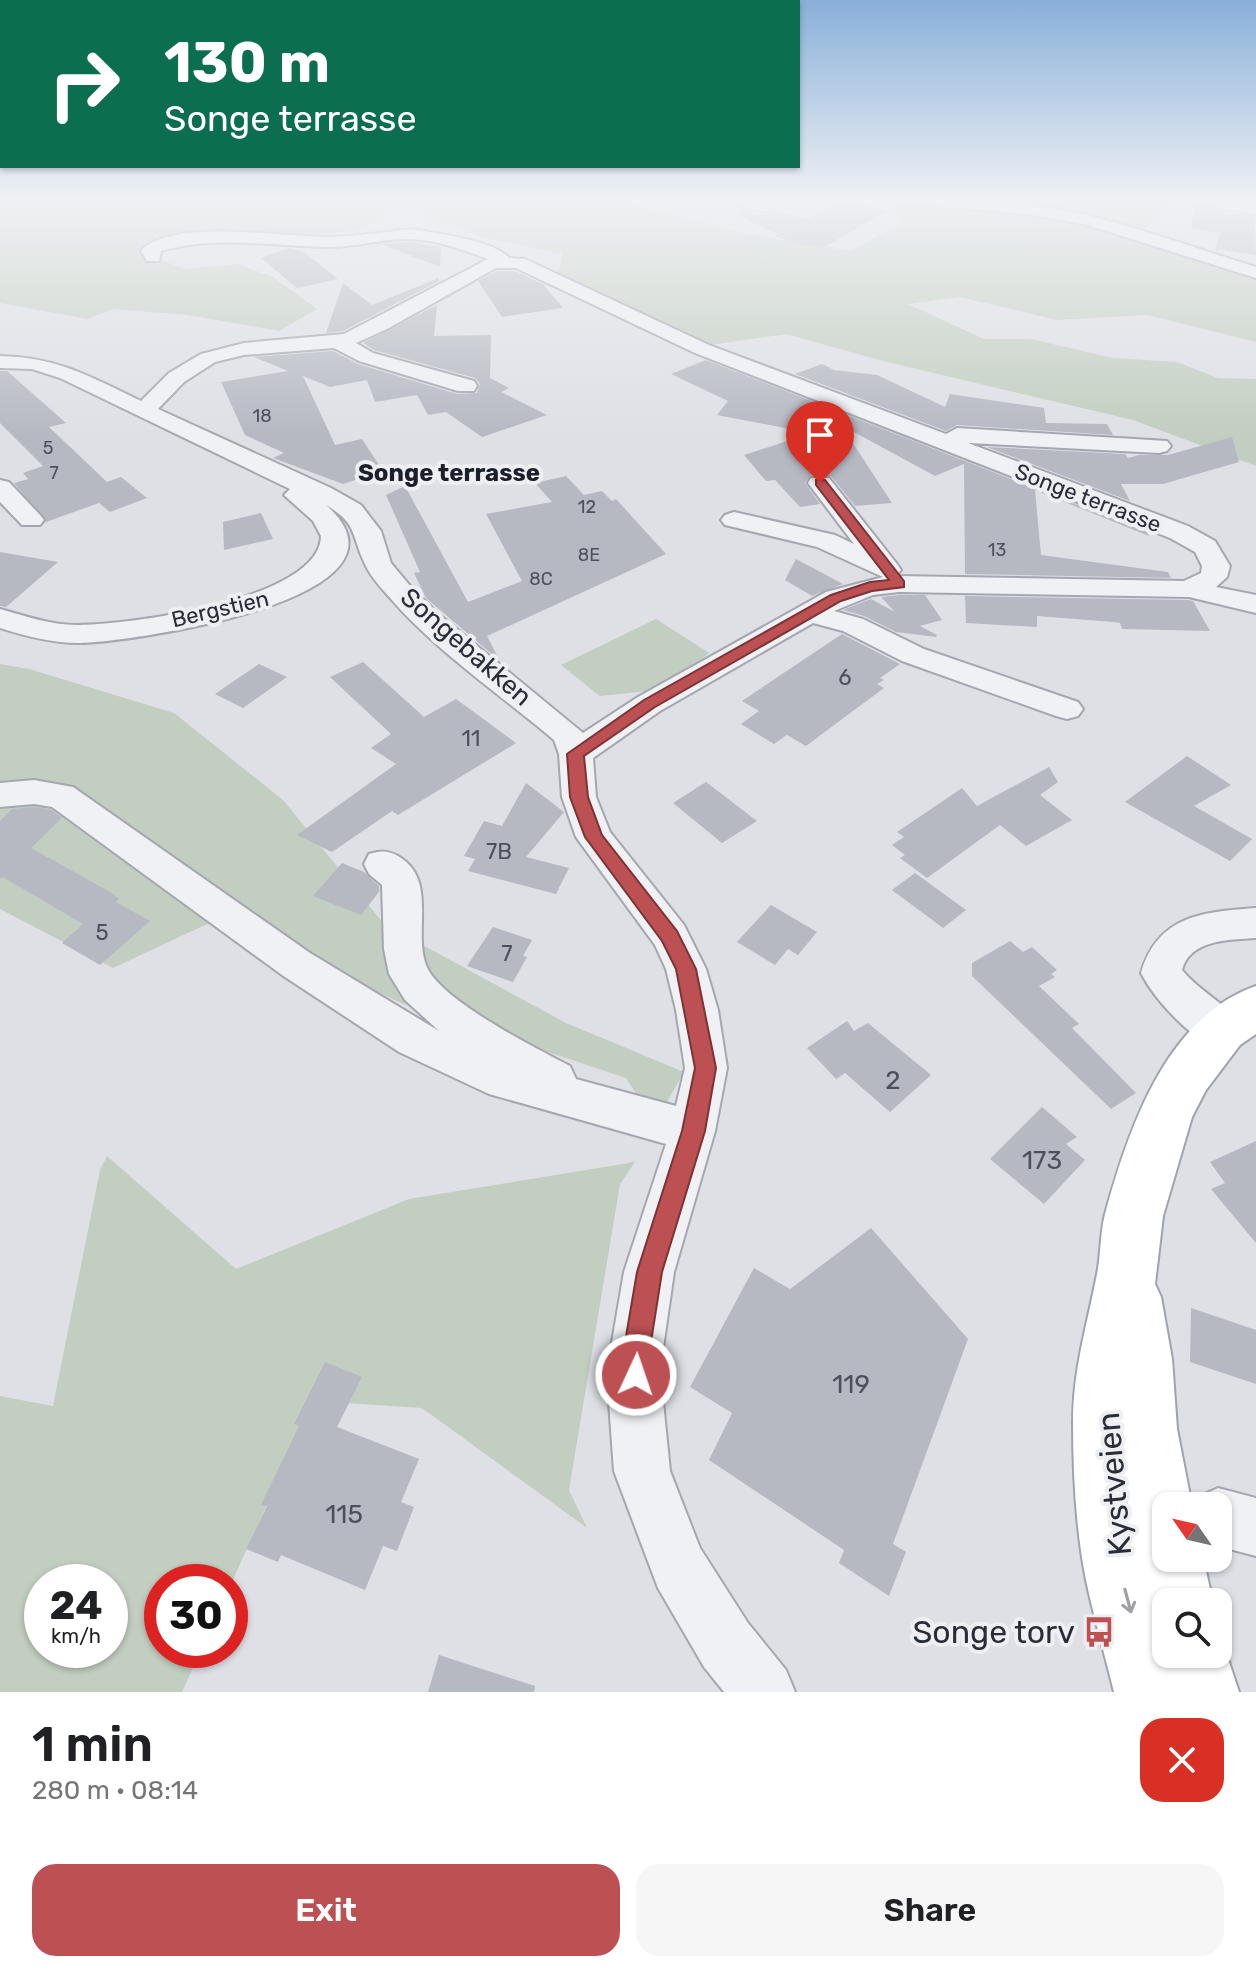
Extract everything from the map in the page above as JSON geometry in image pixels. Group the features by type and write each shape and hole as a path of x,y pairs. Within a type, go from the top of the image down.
{"main road":[{"name":"Kystveien","path":"1152,1502 1106,1422 1109,1354 1127,1274 1134,1216 1166,1114 1187,1074 1239,1018"},
{"name":"Kystveien","path":"1152,1539 1122,1579 1152,1692"},
{"path":"1195,1668 1201,1692"}],"street":[{"path":"145,410 168,381 183,370 227,351 337,341 391,321 468,277"},
{"name":"Songe terrasse","path":"551,277 702,349 1192,538 1206,547 1216,566 1213,577 1189,589"},
{"path":"337,341 366,357 466,386"},
{"name":"Songebakken","path":"0,362 34,363 67,374 286,479 322,493 352,510 368,531 378,564 401,593 426,618 552,720 568,735 576,754"},
{"name":"Songe terrasse","path":"912,429 1029,441 1159,446"},
{"name":"Bergstien","path":"0,618 37,630 79,634 112,631 258,602 294,588 327,564 334,552 335,535 329,523 290,491 286,479"},
{"path":"820,483 893,577"},
{"path":"0,487 31,520"},
{"path":"734,520 826,541 893,577"},
{"path":"764,1692 726,1645 679,1567 642,1471 636,1402 637,1348 649,1272 693,1131 706,1068 686,969 670,936 594,837 579,797 576,754 649,704 811,613 852,592 893,577 1189,589 1256,604"},
{"path":"811,613 853,625 913,655 1067,709"},
{"path":"0,795 34,792 61,796 296,964 414,1039 489,1075 693,1131"},
{"path":"382,864 397,875 401,891 402,951 410,975 426,997 503,1051 563,1084 579,1102"},
{"name":"Kystveien","path":"1239,1018 1177,994 1161,973 1163,957 1183,936 1220,926 1256,923"},
{"path":"1232,1526 1256,1527"}],"green space":[{"path":"0,277 273,277 317,309 279,331 188,315 114,309 87,319 0,303"},
{"path":"554,277 1256,277 1256,342 1147,315 1057,320 960,297 908,304 984,339 1031,339 1113,358 1177,362 1218,378 1256,379 1256,466 1133,420 887,362 786,334 709,345 548,286"},
{"path":"656,619 709,653 693,666 649,691 600,696 561,665"},
{"path":"0,664 29,669 174,713 283,800 384,924 566,1023 684,1072 655,1123 626,1078 401,1003 222,917 113,968 0,909"},
{"path":"107,1156 236,1269 409,1199 635,1162 620,1184 569,1490 587,1528 422,1408 314,1401 240,1564 144,1564 144,1668 193,1668 182,1692 0,1692 0,1396 53,1406 100,1170"}],"building":[{"path":"284,277 338,279 297,288"},
{"path":"486,277 528,277 543,284 563,308 502,317 478,281"},
{"path":"439,278 439,281 343,331 326,333 343,283 372,305"},
{"path":"437,305 434,336 491,335 490,378 509,388 501,392 547,415 482,437 446,412 428,415 417,395 375,402 367,380 330,387 303,376 335,445 362,439 383,471 343,484 273,458 284,453 245,435 221,382 288,371 254,357 333,351 358,364 457,394 477,393 480,384 475,378 374,350 363,343"},
{"path":"706,360 1147,532 1149,536 1035,490 1041,555 1168,572 1171,578 965,574 964,464 935,476 841,425 892,503 855,506 831,476 811,475 805,483 820,504 800,507 775,480 766,481 744,455 812,433 717,415 728,401 671,374"},
{"path":"822,364 834,370 877,375 945,407 950,394 1044,408 1046,423 1107,424 1113,435 957,425 946,431 795,374"},
{"path":"0,371 7,371 66,423 49,427 107,482 121,477 147,498 110,512 99,503 46,522 14,483 28,479 23,473 43,466 0,423"},
{"path":"1232,437 1239,462 1163,484 1121,484 1130,501 987,447 1125,454 1128,458 1168,455"},
{"path":"566,476 584,495 602,491 612,501 616,499 666,554 487,636 500,661 426,598 414,573 420,572 386,495 405,486 468,602 522,581 486,514 552,502 535,483"},
{"path":"261,513 273,539 224,550 223,522"},
{"path":"0,552 58,562 6,607 0,606"},
{"path":"796,559 843,584 812,596 785,580"},
{"path":"925,595 942,620 920,626 936,637 896,632 864,616 843,610 871,599 895,612 881,597"},
{"path":"965,596 1189,600 1193,601 1210,631 1122,629 1120,623 1114,622 1037,616 1037,627 966,623"},
{"path":"842,634 900,664 880,678 884,680 877,684 884,688 806,746 787,735 774,744 741,724 759,711 742,701"},
{"path":"363,662 424,717 456,699 516,743 398,815 392,811 332,852 297,835 396,764 371,748 391,734 330,677"},
{"path":"259,664 287,677 243,708 215,694"},
{"path":"1187,756 1231,785 1194,806 1252,839 1230,861 1125,802"},
{"path":"1049,767 1058,782 1040,795 1072,820 1026,846 1000,825 927,878 900,858 905,855 892,845 904,837 897,832 962,788 977,806"},
{"path":"706,782 757,821 722,843 673,803"},
{"path":"526,783 564,812 526,857 569,868 556,894 468,871 475,859 464,856 484,821 502,826"},
{"path":"34,807 51,810 62,818 31,848 112,893 119,899 116,902 150,921 100,965 62,943 83,924 3,877 0,879 0,821 12,809"},
{"path":"342,863 364,872 379,886 379,892 361,915 313,896"},
{"path":"915,873 966,910 943,928 892,890"},
{"path":"771,905 817,932 798,955 788,949 775,965 737,942"},
{"path":"493,927 532,940 523,956 527,957 513,982 467,966"},
{"path":"1010,941 1023,952 1032,947 1057,970 1051,974 1055,977 1039,986 1079,1024 1072,1028 1136,1093 1111,1109 972,976 972,963"},
{"path":"847,1021 854,1031 868,1023 931,1075 890,1112 845,1073 836,1079 807,1048"},
{"path":"1042,1107 1077,1137 1066,1144 1085,1160 1044,1204 990,1159"},
{"path":"1256,1141 1256,1243 1211,1189 1225,1183 1210,1162"},
{"path":"871,1228 968,1339 893,1544 906,1552 889,1596 839,1563 844,1550 709,1460 732,1413 690,1387 754,1268 790,1289"},
{"path":"1191,1308 1256,1330 1256,1384 1190,1362"},
{"path":"325,1362 362,1377 337,1427 419,1459 401,1502 414,1507 397,1551 383,1546 365,1590 281,1555 278,1562 246,1549 267,1506 261,1505 299,1426 294,1424"},
{"path":"439,1655 535,1686 534,1692 428,1692"}],"place":[{"name":"Songe torv","path":"1099,1632"}],"district":[{"name":"Songe terrasse","path":"449,473"}],"route":[{"path":"636,1375 649,1272 693,1131 706,1068 697,1010 686,969 670,936 594,837 579,797 576,754 649,704 836,598 870,587 899,584 820,483"}]}
